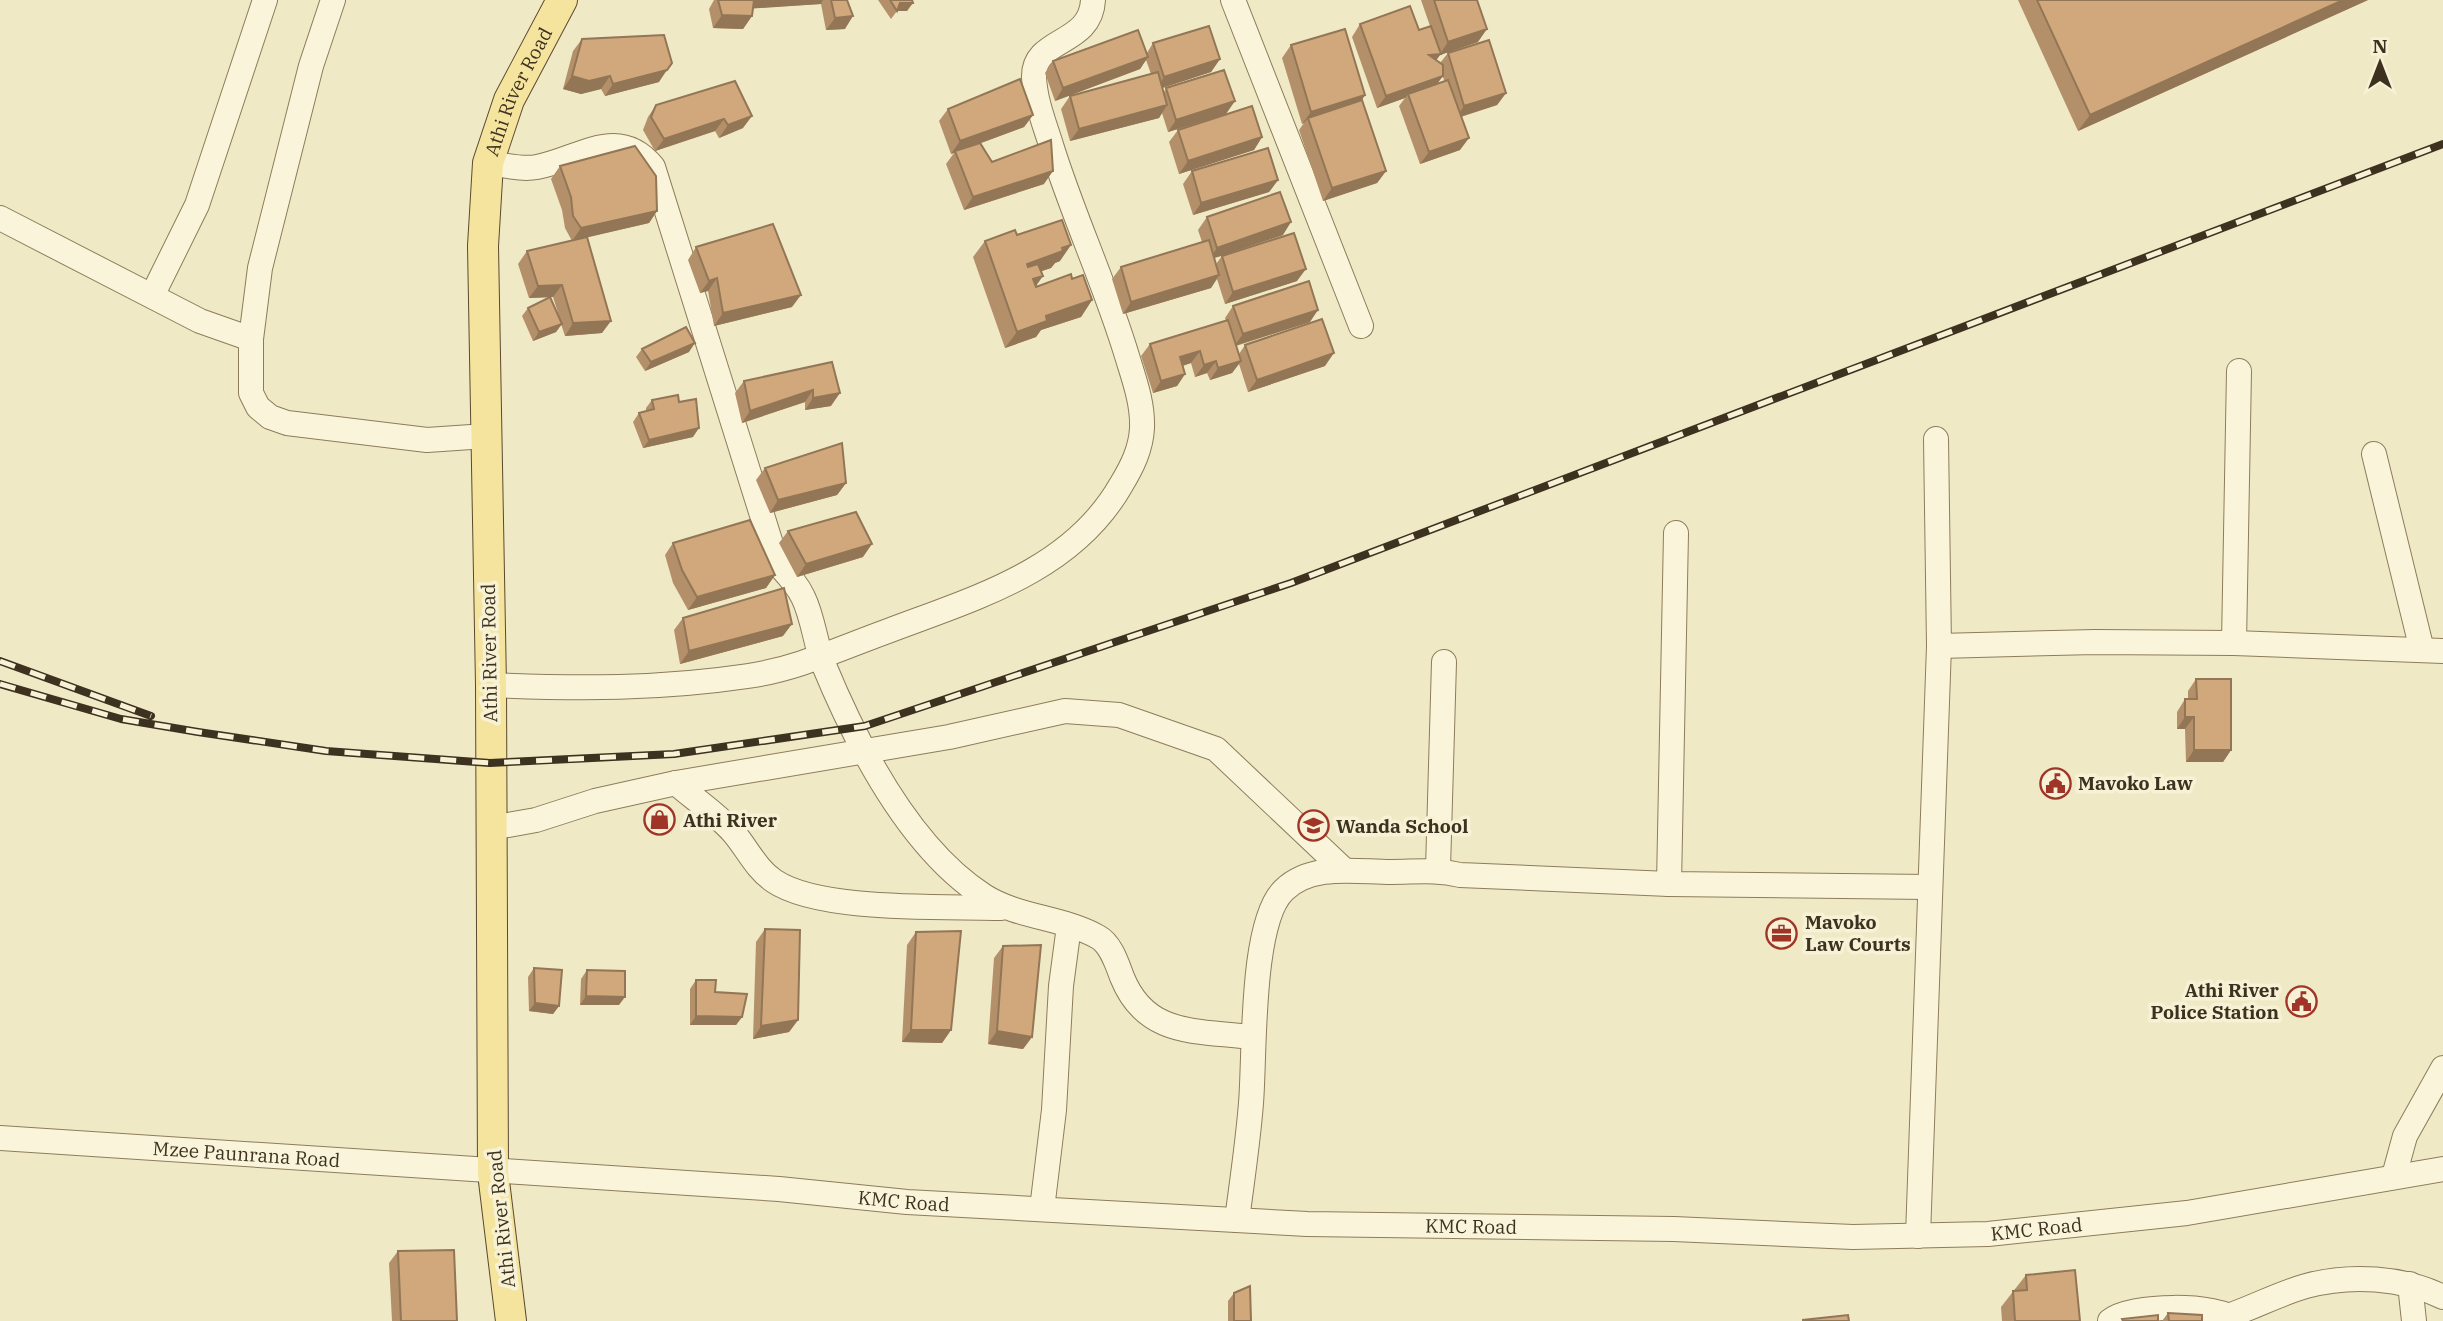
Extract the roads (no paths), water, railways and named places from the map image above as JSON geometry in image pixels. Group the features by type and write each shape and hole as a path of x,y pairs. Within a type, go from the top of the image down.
{"main road":[{"name":"Athi River Road","path":"511,1321 493,1173 491,685 483,246 488,163 509,100 562,0"}],"street":[{"path":"153,294 197,205 265,0"},
{"path":"333,0 311,66 260,268 251,339 251,393 258,407 270,417 287,423 427,440 486,436"},
{"path":"491,685 605,690 651,687 750,676 821,658 963,602 1046,563 1082,536 1099,517 1132,466 1142,426 1139,398 1121,336 1071,207 1038,104 1034,73 1046,50 1080,32 1089,20 1093,0"},
{"path":"1233,0 1361,326"},
{"path":"488,163 524,168 540,167 613,145 641,152 653,167 778,563 803,598 821,658 866,752 895,800 944,863 982,895 1005,908 1101,938 1114,957 1132,999 1150,1018 1174,1027 1251,1037"},
{"path":"0,218 153,294 200,321 251,339"},
{"path":"2234,643 2239,371"},
{"path":"1918,1236 1939,646 1936,439"},
{"path":"1939,646 2095,642 2234,643 2432,651 2374,454"},
{"path":"1669,884 1676,533"},
{"path":"1438,869 1444,662"},
{"path":"491,828 536,820 595,801 676,783 866,752 1065,711 1119,715 1216,749 1343,869"},
{"path":"676,783 732,831 773,880 792,891 824,898 897,905 1005,908"},
{"path":"1237,1220 1251,1103 1251,1037 1264,941 1276,903 1283,891 1303,878 1343,869 1392,872 1438,869 1460,875 1669,884 1929,887"},
{"path":"1042,1209 1054,1110 1060,986 1069,926"},
{"path":"2394,1175 2405,1136 2443,1068"},
{"name":"Mzee Paunrana Road","path":"0,1138 493,1173"},
{"name":"KMC Road","path":"493,1173 779,1189 907,1202 1307,1224 1674,1229 1853,1237 1988,1234 2187,1213 2394,1175 2443,1169"},
{"path":"2110,1321 2125,1313 2173,1308 2234,1318 2307,1286 2374,1280 2410,1284 2443,1297"},
{"path":"2410,1284 2414,1321"}],"railway":[{"path":"0,684 121,719 198,732 326,751 490,763 674,754 865,726 1291,583 2443,144"},
{"path":"0,661 151,716"}],"place":[{"name":"Mavoko Law","path":"2055,783"},
{"name":"Athi River","path":"660,820"},
{"name":"Wanda School","path":"1313,826"},
{"name":"Mavoko Law Courts","path":"1782,933"},
{"name":"Athi River Police Station","path":"2302,1001"}]}
